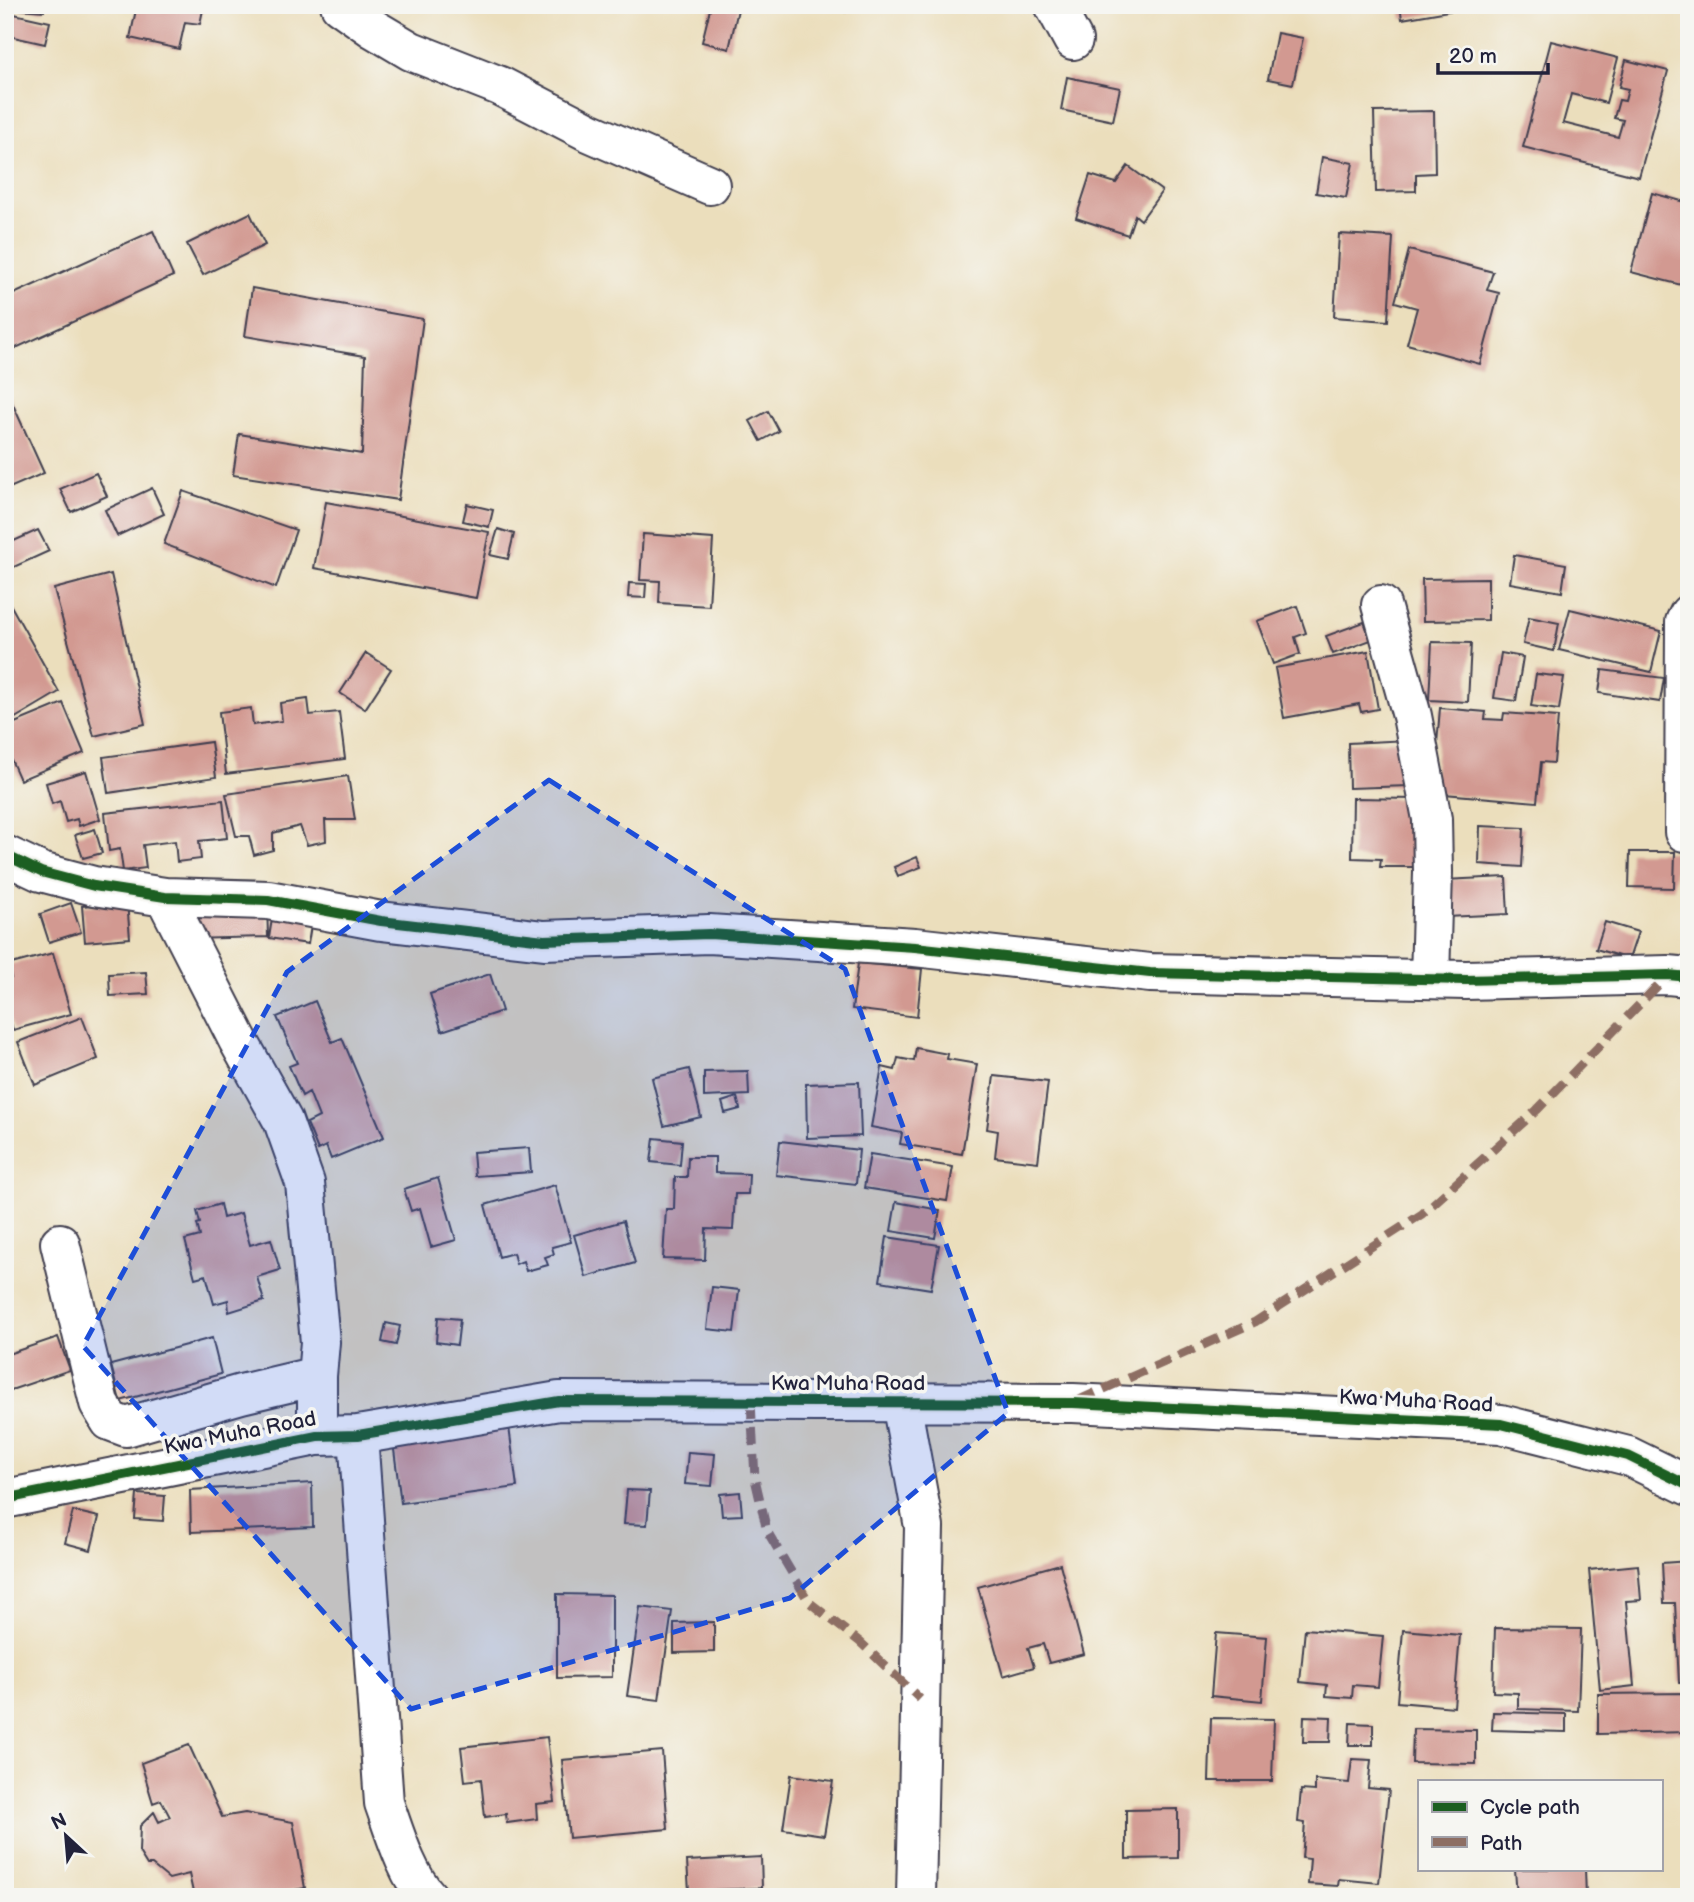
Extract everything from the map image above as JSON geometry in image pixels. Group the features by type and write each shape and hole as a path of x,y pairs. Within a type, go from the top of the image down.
{"street":[{"path":"340,5 411,51 500,86 589,132 710,185"},
{"path":"1054,5 1073,40"},
{"path":"1381,605 1412,716 1432,819 1430,979"},
{"path":"1684,832 1685,622 1689,614"},
{"path":"5,855 41,872 94,886 165,897 268,901 381,921 544,940 709,934 915,947 1150,973 1466,980 1668,975 1689,977"},
{"path":"165,897 238,1041 283,1121 305,1183 320,1342 317,1436"},
{"path":"60,1243 99,1404 110,1421 125,1427 240,1394 317,1376"},
{"name":"Kwa Muha Road","path":"5,1499 317,1436 358,1435 559,1401 1073,1403 1501,1424 1628,1456 1689,1486"},
{"path":"901,1402 924,1527 916,1897"},
{"path":"358,1435 384,1803 400,1848 422,1894"}],"highlighted area":[{"path":"549,780 845,969 1008,1413 790,1598 411,1709 83,1346 287,972"}],"building":[{"path":"5,5 44,5 44,11 5,8"},
{"path":"137,5 204,5 200,24 185,22 179,49 130,38"},
{"path":"711,5 739,5 729,49 702,42"},
{"path":"843,5 865,5 866,6 846,12"},
{"path":"1400,5 1460,5 1460,9 1402,19"},
{"path":"14,14 50,22 45,44 9,36"},
{"path":"1277,33 1303,38 1293,84 1268,79"},
{"path":"1551,41 1618,58 1606,103 1571,94 1563,123 1618,137 1623,120 1614,118 1619,100 1625,101 1628,89 1619,87 1626,60 1668,71 1639,177 1523,147"},
{"path":"1067,77 1120,88 1113,121 1061,110"},
{"path":"1434,111 1435,173 1416,174 1416,191 1376,192 1374,112"},
{"path":"1322,157 1353,163 1346,198 1316,193"},
{"path":"1128,166 1162,191 1141,220 1135,215 1128,235 1076,218 1090,175 1116,183"},
{"path":"1652,193 1689,203 1689,287 1631,272"},
{"path":"250,213 265,245 203,275 187,244"},
{"path":"153,231 173,276 5,353 5,298"},
{"path":"1339,234 1393,237 1388,321 1334,317"},
{"path":"1409,250 1493,272 1487,290 1499,293 1480,364 1407,344 1417,308 1395,302"},
{"path":"252,288 423,319 398,500 233,475 239,434 362,454 365,356 245,336"},
{"path":"5,387 44,473 5,490"},
{"path":"768,411 779,431 761,441 750,421"},
{"path":"96,473 107,496 71,512 60,489"},
{"path":"152,488 164,514 117,536 105,510"},
{"path":"183,491 296,530 276,588 164,544"},
{"path":"326,502 489,532 476,598 314,568"},
{"path":"467,504 493,510 489,527 463,521"},
{"path":"498,529 514,534 508,559 490,555"},
{"path":"38,530 49,551 5,571 5,545"},
{"path":"643,534 713,539 709,606 659,603 660,581 640,580"},
{"path":"1514,555 1566,564 1562,592 1510,583"},
{"path":"111,574 145,724 94,736 54,589"},
{"path":"1488,578 1488,620 1423,621 1422,579"},
{"path":"629,583 646,584 645,598 628,597"},
{"path":"5,595 59,692 5,724"},
{"path":"1297,606 1306,633 1295,637 1300,654 1273,664 1257,621"},
{"path":"1570,609 1661,631 1651,672 1559,650"},
{"path":"1529,617 1559,623 1554,651 1523,644"},
{"path":"1364,622 1371,640 1333,654 1326,636"},
{"path":"1432,642 1471,643 1468,702 1429,700"},
{"path":"1368,651 1378,709 1361,712 1359,704 1284,718 1275,668"},
{"path":"366,653 391,669 365,709 340,693"},
{"path":"1501,653 1523,657 1516,701 1494,698"},
{"path":"1602,670 1664,678 1660,702 1599,693"},
{"path":"1536,674 1564,677 1559,710 1531,706"},
{"path":"308,699 310,715 339,712 345,759 226,774 219,712 251,708 253,725 282,721 280,703"},
{"path":"63,703 84,753 20,780 5,746 5,727"},
{"path":"1440,708 1486,712 1485,719 1503,720 1504,713 1558,717 1554,763 1541,762 1537,802 1433,793"},
{"path":"1409,740 1409,786 1349,788 1348,743"},
{"path":"211,742 216,777 108,793 103,757"},
{"path":"86,771 100,819 79,826 77,819 66,822 60,801 52,804 46,783"},
{"path":"348,776 355,820 325,820 326,841 307,845 300,826 273,833 273,850 254,855 249,836 236,836 226,794"},
{"path":"1353,798 1415,799 1414,867 1380,867 1381,859 1352,858"},
{"path":"223,800 227,838 199,841 201,859 177,862 175,841 143,845 146,868 123,871 120,849 109,851 105,813"},
{"path":"1480,826 1524,828 1522,867 1479,864"},
{"path":"95,829 102,853 83,858 75,835"},
{"path":"1630,852 1675,852 1674,888 1629,887"},
{"path":"917,857 921,867 898,876 894,867"},
{"path":"1506,877 1508,914 1446,917 1444,880"},
{"path":"127,902 130,938 85,942 82,906"},
{"path":"71,903 81,932 49,942 40,914"},
{"path":"267,904 268,937 189,939 188,906"},
{"path":"273,912 312,919 308,944 269,938"},
{"path":"1605,922 1638,932 1629,959 1596,949"},
{"path":"53,953 71,1014 13,1030 5,1003 5,980 11,978 8,965"},
{"path":"858,963 922,969 917,1017 852,1009"},
{"path":"146,972 148,994 110,996 109,974"},
{"path":"490,974 502,1011 442,1031 430,994"},
{"path":"315,1001 332,1042 342,1038 384,1137 331,1159 326,1146 318,1150 307,1123 319,1117 309,1092 302,1096 289,1066 297,1063 277,1017"},
{"path":"82,1017 98,1059 35,1085 18,1042"},
{"path":"916,1048 948,1054 947,1059 977,1064 962,1154 900,1144 902,1133 871,1127 882,1067 895,1070 898,1058 914,1061"},
{"path":"689,1069 701,1117 664,1126 652,1078"},
{"path":"748,1071 749,1095 704,1097 704,1072"},
{"path":"994,1076 1048,1082 1038,1162 995,1157 998,1131 987,1129"},
{"path":"859,1082 861,1136 807,1138 806,1084"},
{"path":"737,1097 740,1109 725,1113 722,1102"},
{"path":"654,1138 682,1141 680,1165 651,1162"},
{"path":"780,1141 859,1150 856,1184 776,1175"},
{"path":"529,1148 531,1172 475,1176 473,1152"},
{"path":"870,1154 953,1167 947,1201 864,1188"},
{"path":"688,1157 715,1157 715,1173 749,1174 748,1194 735,1194 733,1230 706,1229 705,1260 663,1259 666,1209 674,1209 675,1177 687,1177"},
{"path":"438,1178 456,1240 431,1247 420,1208 411,1211 404,1189"},
{"path":"555,1185 571,1242 552,1247 554,1254 545,1257 548,1265 526,1271 523,1261 516,1264 513,1253 499,1257 485,1205"},
{"path":"896,1202 940,1210 935,1238 891,1231"},
{"path":"220,1204 223,1218 241,1213 250,1245 271,1239 280,1270 257,1277 264,1301 229,1312 228,1300 214,1304 206,1275 195,1278 185,1240 200,1236 197,1211"},
{"path":"623,1221 635,1263 586,1277 574,1235"},
{"path":"887,1237 939,1245 931,1289 880,1281"},
{"path":"712,1287 739,1290 734,1332 707,1329"},
{"path":"438,1317 460,1319 457,1345 436,1342"},
{"path":"386,1323 400,1326 396,1345 382,1342"},
{"path":"58,1337 70,1370 5,1392 5,1355"},
{"path":"212,1338 221,1374 120,1401 111,1365"},
{"path":"509,1427 517,1487 401,1503 393,1442"},
{"path":"688,1452 715,1454 712,1486 685,1484"},
{"path":"312,1483 313,1527 191,1532 190,1490"},
{"path":"627,1490 650,1491 647,1525 624,1524"},
{"path":"740,1492 742,1515 722,1516 720,1494"},
{"path":"137,1494 165,1496 163,1521 135,1519"},
{"path":"73,1511 99,1517 91,1550 65,1543"},
{"path":"1689,1561 1689,1683 1679,1683 1675,1603 1664,1603 1662,1563"},
{"path":"1060,1564 1084,1654 1049,1663 1043,1644 1028,1648 1034,1667 1003,1676 978,1587"},
{"path":"1638,1565 1641,1600 1626,1601 1634,1686 1600,1690 1589,1570"},
{"path":"557,1594 612,1595 612,1677 557,1678"},
{"path":"640,1607 672,1611 659,1700 627,1696"},
{"path":"714,1622 714,1652 674,1653 674,1623"},
{"path":"1495,1628 1581,1629 1578,1711 1518,1709 1518,1693 1493,1692"},
{"path":"1305,1629 1383,1636 1378,1687 1353,1685 1352,1698 1326,1696 1327,1685 1300,1682"},
{"path":"1403,1630 1460,1635 1454,1707 1397,1702"},
{"path":"1216,1633 1267,1637 1262,1701 1211,1696"},
{"path":"1689,1693 1689,1732 1598,1734 1598,1694"},
{"path":"1493,1712 1566,1714 1566,1732 1492,1730"},
{"path":"1304,1716 1331,1717 1330,1742 1303,1742"},
{"path":"1211,1718 1274,1719 1272,1781 1209,1781"},
{"path":"1350,1723 1373,1724 1373,1745 1349,1745"},
{"path":"1413,1729 1476,1730 1476,1764 1412,1763"},
{"path":"547,1737 555,1802 536,1804 537,1819 507,1823 506,1814 485,1817 481,1779 465,1781 461,1747"},
{"path":"189,1745 222,1817 245,1813 293,1822 305,1888 259,1897 194,1897 189,1874 169,1879 152,1865 147,1865 139,1852 140,1826 154,1812 159,1822 170,1817 161,1800 153,1803 141,1763"},
{"path":"662,1751 668,1829 569,1838 562,1760"},
{"path":"1352,1759 1371,1760 1368,1788 1389,1790 1379,1883 1339,1879 1338,1886 1308,1884 1310,1859 1302,1858 1305,1823 1298,1822 1301,1790 1315,1791 1315,1780 1349,1783"},
{"path":"791,1775 833,1781 824,1835 783,1829"},
{"path":"1178,1809 1178,1858 1126,1859 1126,1810"},
{"path":"761,1857 762,1888 689,1891 687,1861"},
{"path":"1515,1870 1585,1870 1586,1897 1517,1897"}],"marked path":[{"path":"1079,1400 1255,1322 1422,1214 1537,1110 1668,975"},
{"path":"751,1401 755,1479 767,1531 809,1602 860,1642 920,1699"}],"cycle path":[{"path":"5,855 41,872 94,886 165,897 268,900 381,921 544,940 709,934 915,947 1150,973 1466,980 1668,975 1689,977"},
{"path":"5,1499 317,1436 358,1435 559,1401 1073,1403 1501,1424 1628,1456 1689,1486"}]}
